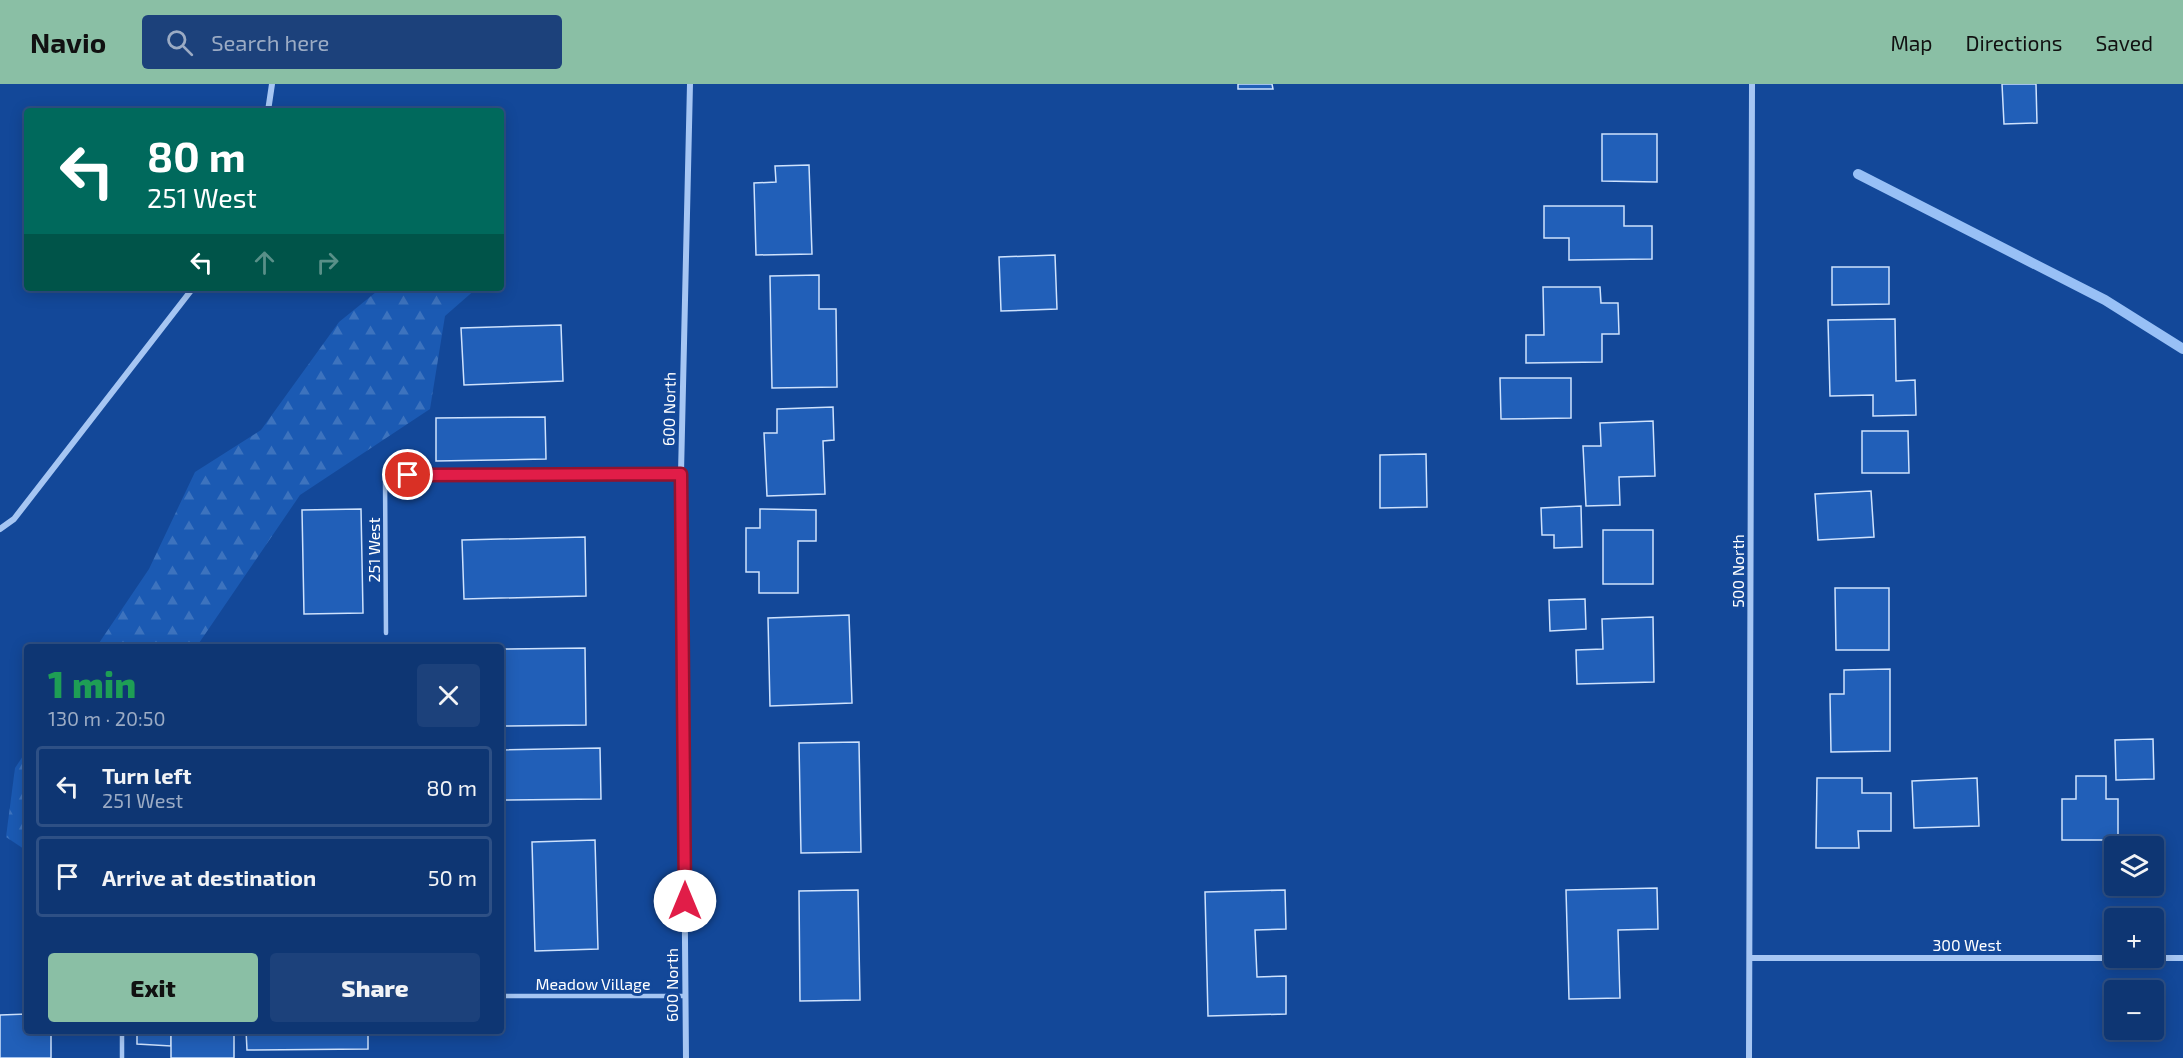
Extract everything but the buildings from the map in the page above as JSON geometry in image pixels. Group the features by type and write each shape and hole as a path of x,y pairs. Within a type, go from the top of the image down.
{"street":[{"path":"268,108 272,84"},
{"name":"600 North","path":"686,1058 681,474 690,84"},
{"name":"500 North","path":"1749,1058 1752,84"},
{"path":"0,529 14,519 192,291"},
{"name":"300 West","path":"1751,958 2183,958"}],"lane":[{"name":"251 West","path":"386,633 385,475 681,474"},
{"name":"Meadow Village","path":"504,996 686,996"},
{"path":"122,1034 122,1058"}],"green space":[{"path":"377,291 474,291 445,316 430,409 300,495 198,644 98,644 149,569 195,472 261,430 339,322"},
{"path":"24,754 24,849 6,837 15,768"}],"waterway":[{"path":"1858,174 2105,300 2183,349"}],"route":[{"path":"408,475 634,476 681,474 685,901"}]}
